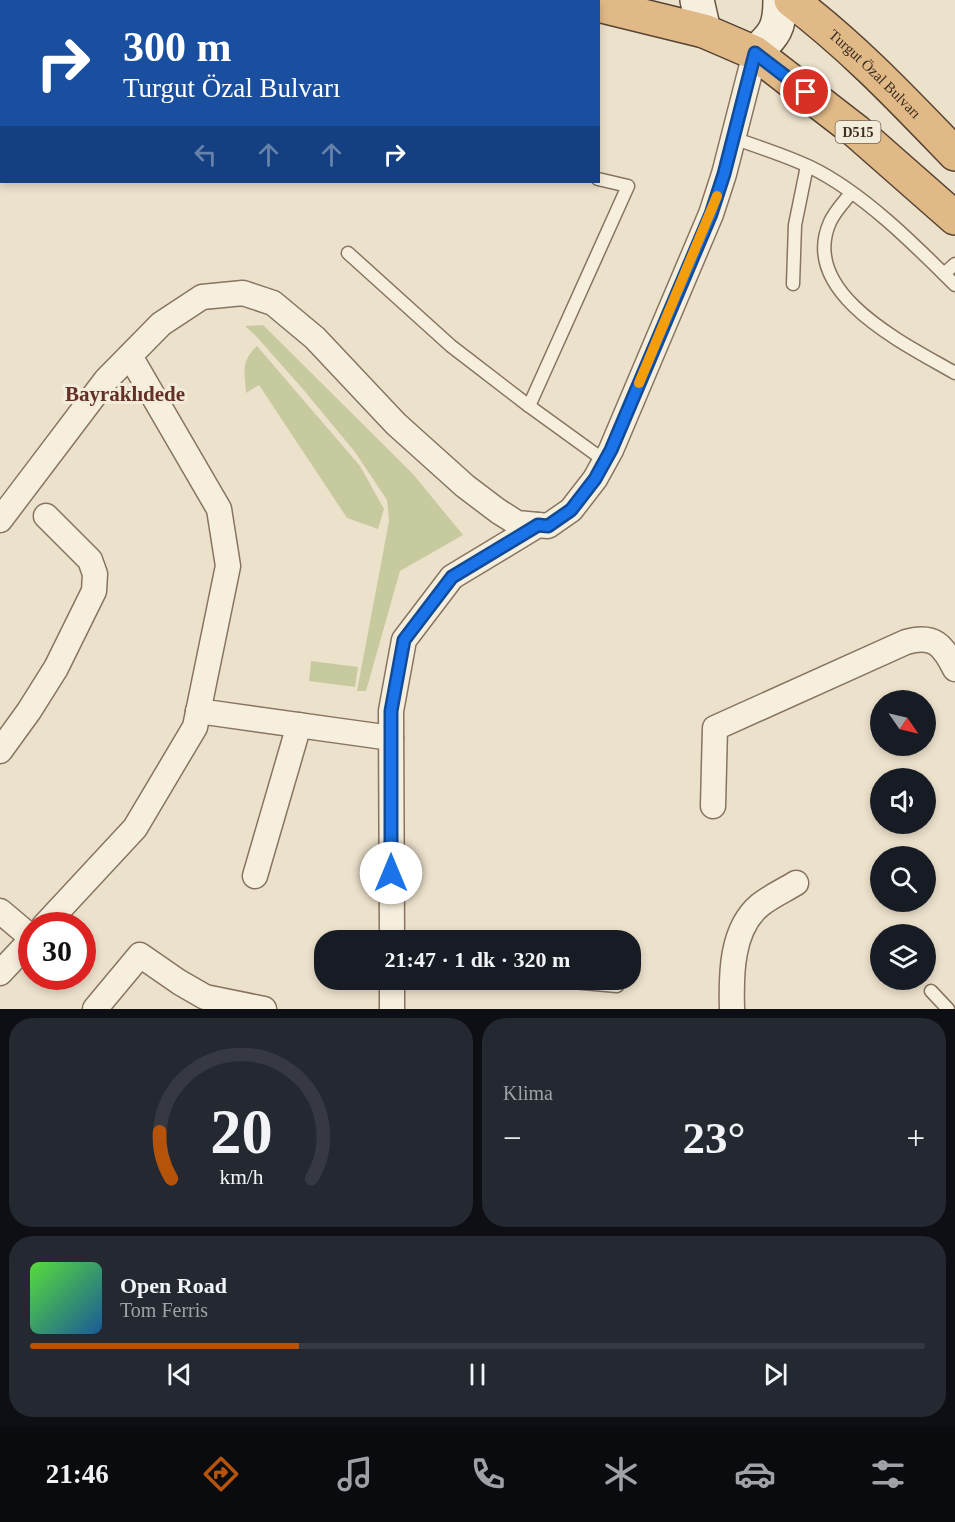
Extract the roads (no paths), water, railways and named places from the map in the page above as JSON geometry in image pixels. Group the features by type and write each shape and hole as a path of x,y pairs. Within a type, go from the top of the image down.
{"highway":[{"name":"Turgut Özal Bulvarı","path":"791,0 866,62 955,154"},
{"name":"D515","path":"600,5 700,15 755,53 856,131 955,218"}],"main road":[{"path":"755,53 771,38 780,20 780,0"},
{"path":"807,0 866,62"}],"street":[{"path":"0,520 106,380 160,324 202,297 243,293 273,303 315,338 396,424 465,486 517,523 548,526 571,510 595,479 605,461 711,214 755,53"},
{"path":"57,912 135,828 195,727 228,566 219,509 130,356"},
{"path":"0,751 56,668 94,591 95,574 90,560 46,516"},
{"path":"392,930 391,711 404,640 452,577 538,525"},
{"path":"713,806 715,728 919,638 928,638 936,642 955,669"},
{"path":"198,711 391,738"},
{"path":"255,876 298,725"},
{"path":"732,1009 731,984 737,939 759,905 796,883"},
{"path":"0,911 18,927"},
{"path":"0,973 18,954"},
{"path":"95,1009 140,955 179,982 206,997 264,1009"},
{"path":"392,990 392,1009"}],"lane":[{"path":"733,138 807,166 852,193 918,248 955,285"},
{"path":"793,284 795,225 807,166"},
{"path":"529,406 628,186 600,179"},
{"path":"852,193 834,214 826,234 825,257 834,282 851,304 883,332 955,373"},
{"path":"348,253 451,346 605,461"},
{"path":"944,274 955,264"},
{"path":"931,991 948,1009"}],"district":[{"name":"Bayraklıdede","path":"125,394"}]}
